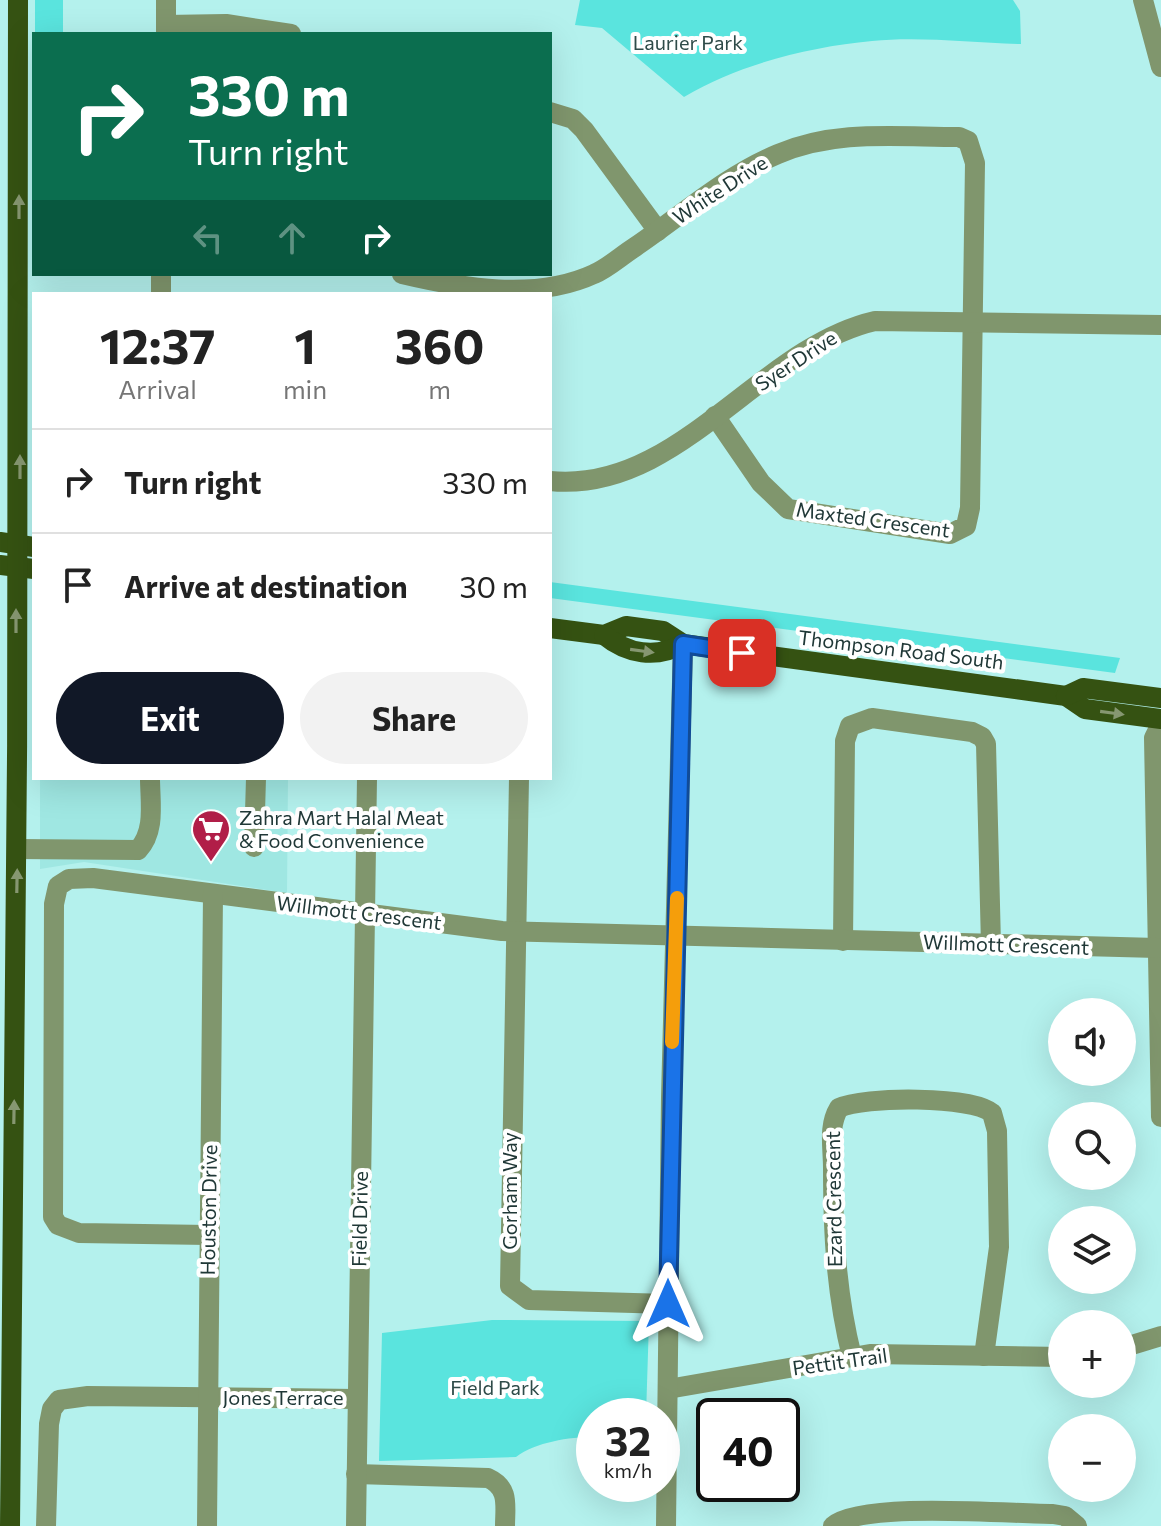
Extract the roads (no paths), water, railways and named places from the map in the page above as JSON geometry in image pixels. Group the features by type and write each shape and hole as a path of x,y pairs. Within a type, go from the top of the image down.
{"main road":[{"path":"10,1526 17,849 18,0"},
{"name":"Thompson Road South","path":"552,628 604,635 620,648 664,654 683,644 1066,696 1085,709 1161,721"},
{"name":"Thompson Road South","path":"1066,696 1083,688 1161,698"}],"street":[{"path":"166,0 166,29 226,24 278,32"},
{"path":"1143,0 1161,67"},
{"path":"552,113 573,119 584,130 658,231"},
{"name":"White Drive","path":"415,276 490,288 546,289 596,274 755,165 797,147 833,138 959,137 973,148 975,163 974,322"},
{"name":"Syer Drive","path":"552,481 609,477 632,468 715,416 807,349 852,326 875,321 1161,325"},
{"name":"Maxted Crescent","path":"715,416 761,483 788,509 956,533 969,520 974,322"},
{"path":"666,1526 683,644"},
{"path":"843,941 845,741 850,726 872,718 972,732 982,737 986,744 991,945"},
{"path":"1161,721 1154,738 1161,1117"},
{"path":"17,849 138,850 146,842 150,830 150,780"},
{"path":"254,847 256,780"},
{"name":"Field Drive","path":"356,1526 367,780"},
{"path":"517,932 519,780"},
{"path":"138,850 144,869 144,885"},
{"name":"Willmott Crescent","path":"208,1235 79,1233 58,1225 53,1217 55,893 62,882 79,877 517,932 1157,948"},
{"name":"Houston Drive","path":"207,1526 213,894"},
{"name":"Gorham Way","path":"517,932 510,1286 529,1300 668,1304"},
{"name":"Ezard Crescent","path":"852,1357 837,1291 832,1239 832,1126 839,1108 865,1100 974,1103 992,1113 997,1131 999,1247 984,1356"},
{"path":"1136,1344 1161,1336"},
{"name":"Pettit Trail","path":"668,1389 870,1354 1048,1357"},
{"name":"Jones Terrace","path":"46,1526 49,1424 52,1409 59,1400 88,1396 357,1399"},
{"path":"356,1474 488,1478 502,1487 505,1526"},
{"path":"833,1526 853,1516 889,1512 1053,1514 1065,1516 1077,1526"}],"place":[{"name":"Zahra Mart Halal Meat & Food Convenience","path":"211,863"}],"park label":[{"name":"Laurier Park","path":"688,43"},
{"name":"Field Park","path":"495,1388"}]}
